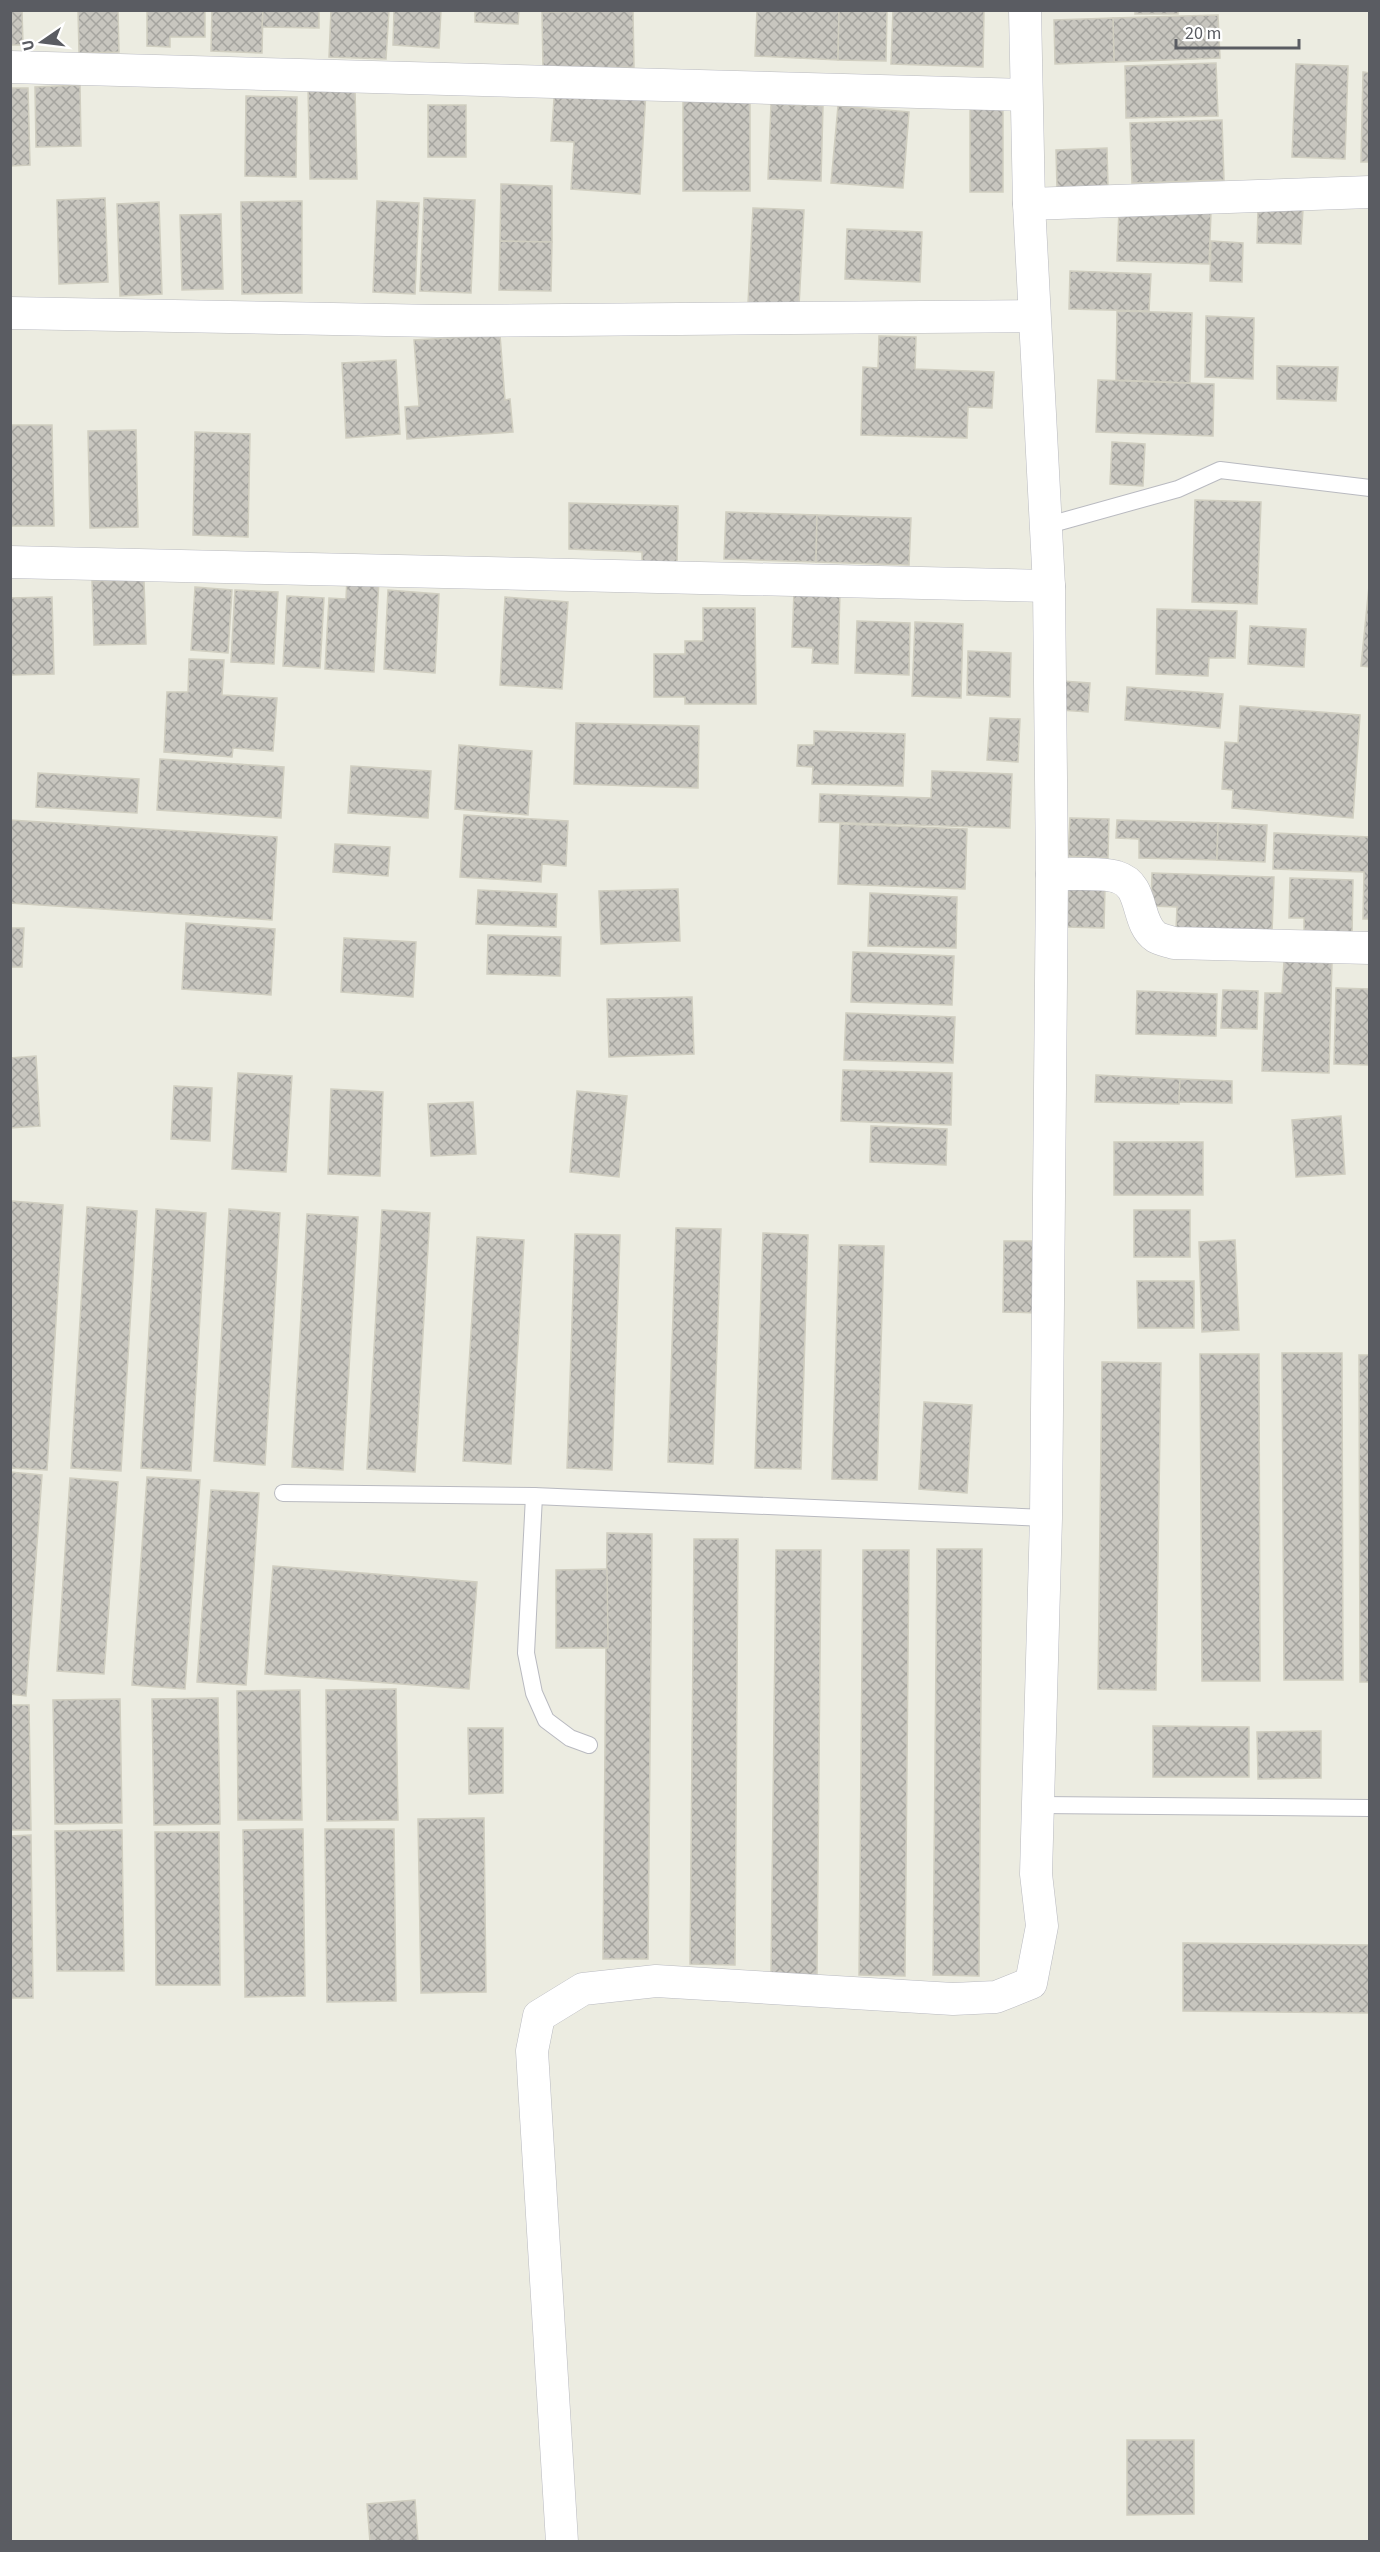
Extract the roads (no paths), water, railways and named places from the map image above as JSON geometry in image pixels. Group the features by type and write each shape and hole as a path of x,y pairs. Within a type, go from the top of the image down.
{"street":[{"path":"562,2541 532,2050 539,2016 583,1989 656,1981 953,2000 996,1997 1031,1983 1042,1926 1036,1874 1046,1518 1052,874 1049,586 1029,204 1025,10"},
{"path":"10,67 1026,95"},
{"path":"1029,204 1370,192"},
{"path":"10,313 438,321 1034,316"},
{"path":"10,562 1049,586"},
{"path":"1052,874 1117,877 1127,882 1134,891 1148,927 1155,936 1174,943 1370,948"}],"lane":[{"path":"1045,526 1178,489 1220,470 1370,488"},
{"path":"283,1493 534,1496 1046,1518"},
{"path":"534,1496 526,1653 534,1693 546,1720 570,1737 589,1745"},
{"path":"1039,1805 1370,1808"}]}
